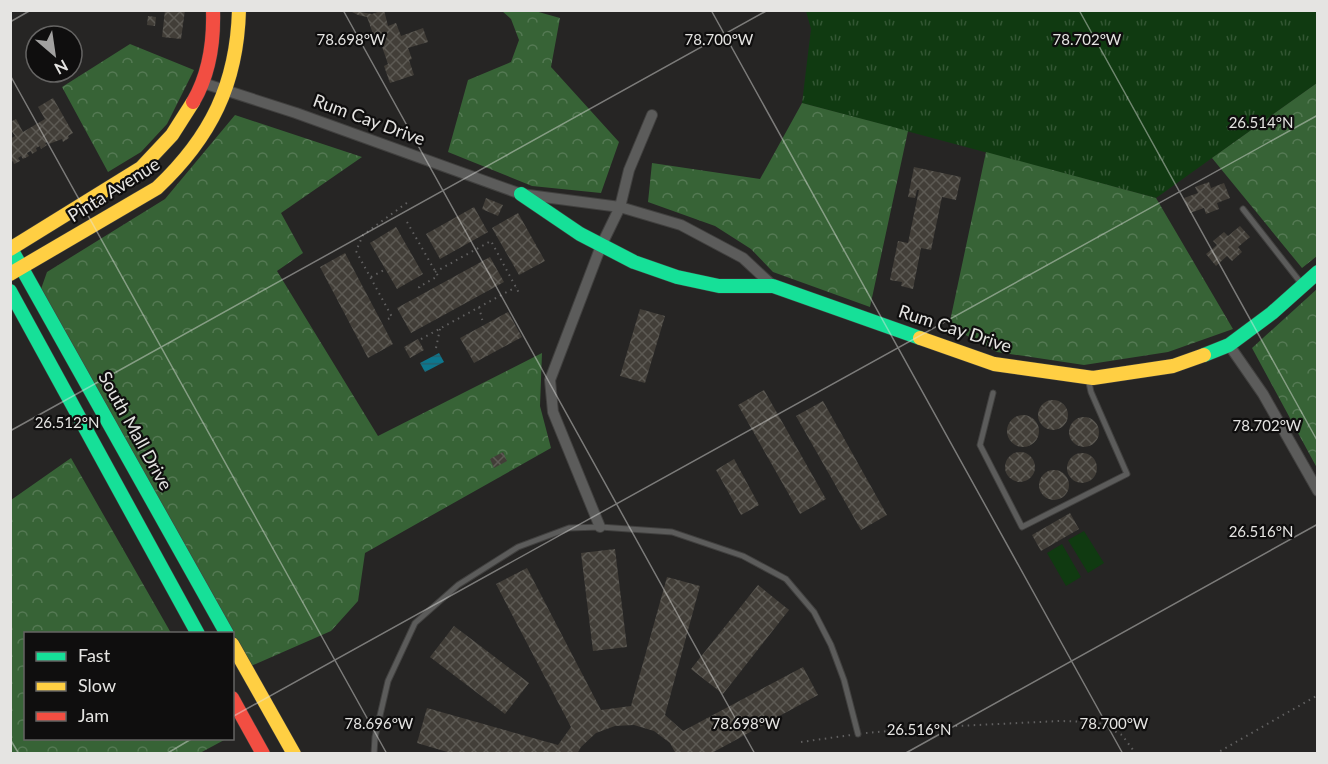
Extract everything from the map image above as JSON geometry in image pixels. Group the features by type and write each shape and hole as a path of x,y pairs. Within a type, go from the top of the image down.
{"street":[{"name":"Pinta Avenue","path":"11,248 141,168 158,152 190,109 203,83 212,48 213,10"},
{"name":"Pinta Avenue","path":"17,271 157,188 176,172 191,154 210,123 225,90 237,50 238,10"},
{"name":"Rum Cay Drive","path":"203,83 296,113 521,194 620,207 681,225 743,258 773,286"},
{"path":"600,527 553,412 550,380 601,246 620,207 629,170 652,115"},
{"name":"Rum Cay Drive","path":"521,194 601,246 634,262 677,277 719,286 773,286 994,363 1088,377 1173,366 1229,345 1272,313 1317,272"},
{"name":"South Mall Drive","path":"11,248 17,271 80,370 226,632"},
{"path":"10,291 197,632"},
{"path":"1229,345 1263,394 1317,491"},
{"path":"61,381 80,370"},
{"path":"234,648 294,753"},
{"path":"234,702 263,753"}],"lane":[{"path":"1243,209 1303,285"},
{"path":"993,393 980,445 1022,527 1127,474 1091,392 1088,377"},
{"path":"374,753 375,736 388,681 415,623 458,585 518,547 569,528 600,527 672,532 743,556 786,579 814,612 831,645 844,680 858,734"}],"path":[{"path":"388,319 392,317 356,251 363,235 408,202"},
{"path":"407,222 438,276 419,287 422,292"},
{"path":"435,272 491,241 519,293"},
{"path":"371,277 384,270"},
{"path":"421,339 516,287"},
{"path":"482,298 486,304"},
{"path":"479,308 483,323"},
{"path":"436,348 441,328 440,321"},
{"path":"1215,753 1317,695"},
{"path":"801,742 936,727 1049,721 1097,722 1122,735 1136,753"}],"green space":[{"path":"502,11 535,11 560,18 551,67 619,142 601,193 532,186 448,152 468,80 511,62 519,40 511,19"},
{"path":"806,11 1317,11 1317,83 1156,198 802,103 811,29"},
{"path":"130,44 194,70 167,124 141,152 108,172 62,87 67,84 84,84 84,73"},
{"path":"1317,83 1317,256 1302,268 1212,158"},
{"path":"802,103 908,131 870,307 773,272 751,249 715,226 648,202 652,163 760,179"},
{"path":"235,115 362,157 281,213 303,253 277,271 378,436 542,353 540,406 551,448 365,553 358,601 331,631 251,666 41,289 47,272 165,199"},
{"path":"986,152 1156,198 1233,329 1168,352 1084,365 997,352 949,326"},
{"path":"1317,289 1317,468 1252,348"},
{"path":"71,458 170,632 24,632 24,740 224,740 200,753 11,753 11,500"},
{"path":"1084,531 1104,563 1088,573 1068,540"},
{"path":"1062,544 1081,577 1066,586 1047,553"}],"water":[{"path":"439,353 444,362 425,372 420,363"}],"building":[{"path":"165,10 185,10 181,39 162,37"},
{"path":"348,10 361,10 360,12 372,14 384,10 388,26 396,23 401,36 423,28 428,42 408,48 414,75 390,83 384,66 388,64 380,41 376,42 367,17"},
{"path":"148,16 156,17 155,26 147,25"},
{"path":"53,98 73,133 63,142 62,139 49,144 45,143 47,145 41,149 40,146 36,148 37,151 32,154 31,151 27,153 29,156 23,159 21,156 18,158 20,161 10,163 10,139 15,136 10,129 10,122 16,119 23,132 45,119 38,107"},
{"path":"914,167 961,177 956,200 942,197 931,250 921,248 913,289 901,286 902,282 890,280 898,241 908,243 919,190 915,198 908,197"},
{"path":"1209,182 1211,188 1224,183 1230,198 1217,203 1219,209 1206,214 1204,208 1190,213 1184,198 1198,193 1195,187"},
{"path":"486,198 503,205 498,216 482,209"},
{"path":"474,207 488,232 440,259 426,234"},
{"path":"518,213 545,261 519,275 492,228"},
{"path":"1240,226 1250,237 1238,247 1242,252 1232,261 1227,256 1216,266 1206,254 1217,245 1213,241 1224,232 1228,236"},
{"path":"396,227 423,274 397,289 370,243"},
{"path":"345,253 393,344 368,358 320,267"},
{"path":"490,257 504,282 411,333 397,308"},
{"path":"640,309 665,316 645,383 620,376"},
{"path":"508,312 522,337 474,363 460,338"},
{"path":"418,339 424,350 410,358 404,347"},
{"path":"764,390 826,499 800,514 738,405"},
{"path":"1053,400 1064,404 1068,415 1064,426 1053,430 1042,426 1038,415 1042,404"},
{"path":"823,401 887,515 861,530 796,416"},
{"path":"1023,415 1034,420 1039,431 1034,442 1023,447 1012,442 1007,431 1012,420"},
{"path":"1084,417 1090,418 1098,426 1098,438 1090,446 1084,447 1078,446 1070,438 1069,432 1070,426 1078,418"},
{"path":"503,452 507,461 494,468 490,459"},
{"path":"1020,452 1031,456 1035,467 1031,478 1020,482 1009,478 1005,467 1009,456"},
{"path":"1082,453 1093,457 1097,468 1093,479 1082,483 1071,479 1067,468 1071,457"},
{"path":"734,459 759,505 741,515 716,470"},
{"path":"1054,470 1065,474 1069,485 1065,496 1054,500 1043,496 1039,485 1043,474"},
{"path":"1070,513 1079,529 1041,551 1032,535"},
{"path":"615,549 627,647 593,651 581,553"},
{"path":"527,568 601,710 631,706 667,577 700,586 665,715 683,731 803,667 818,695 710,754 676,754 670,743 654,731 634,725 615,726 596,733 577,754 454,754 417,743 427,708 558,745 571,727 496,584"},
{"path":"758,585 789,610 723,694 691,669"},
{"path":"454,626 529,683 505,714 430,657"}],"traffic: fast":[{"path":"521,194 580,234 634,262 677,277 719,286 773,286 920,338"},
{"path":"10,247 226,632"},
{"path":"1204,355 1229,345 1272,313 1318,272"},
{"path":"10,291 197,632"}],"traffic: slow":[{"path":"10,274 157,188 176,169 206,129 218,108 233,62 239,10"},
{"path":"10,249 141,168 172,135 193,102"},
{"path":"920,338 994,364 1093,378 1173,366 1204,355"},
{"path":"234,648 294,754"}],"traffic: jam":[{"path":"193,102 210,57 213,10"},
{"path":"234,702 263,754"}]}
